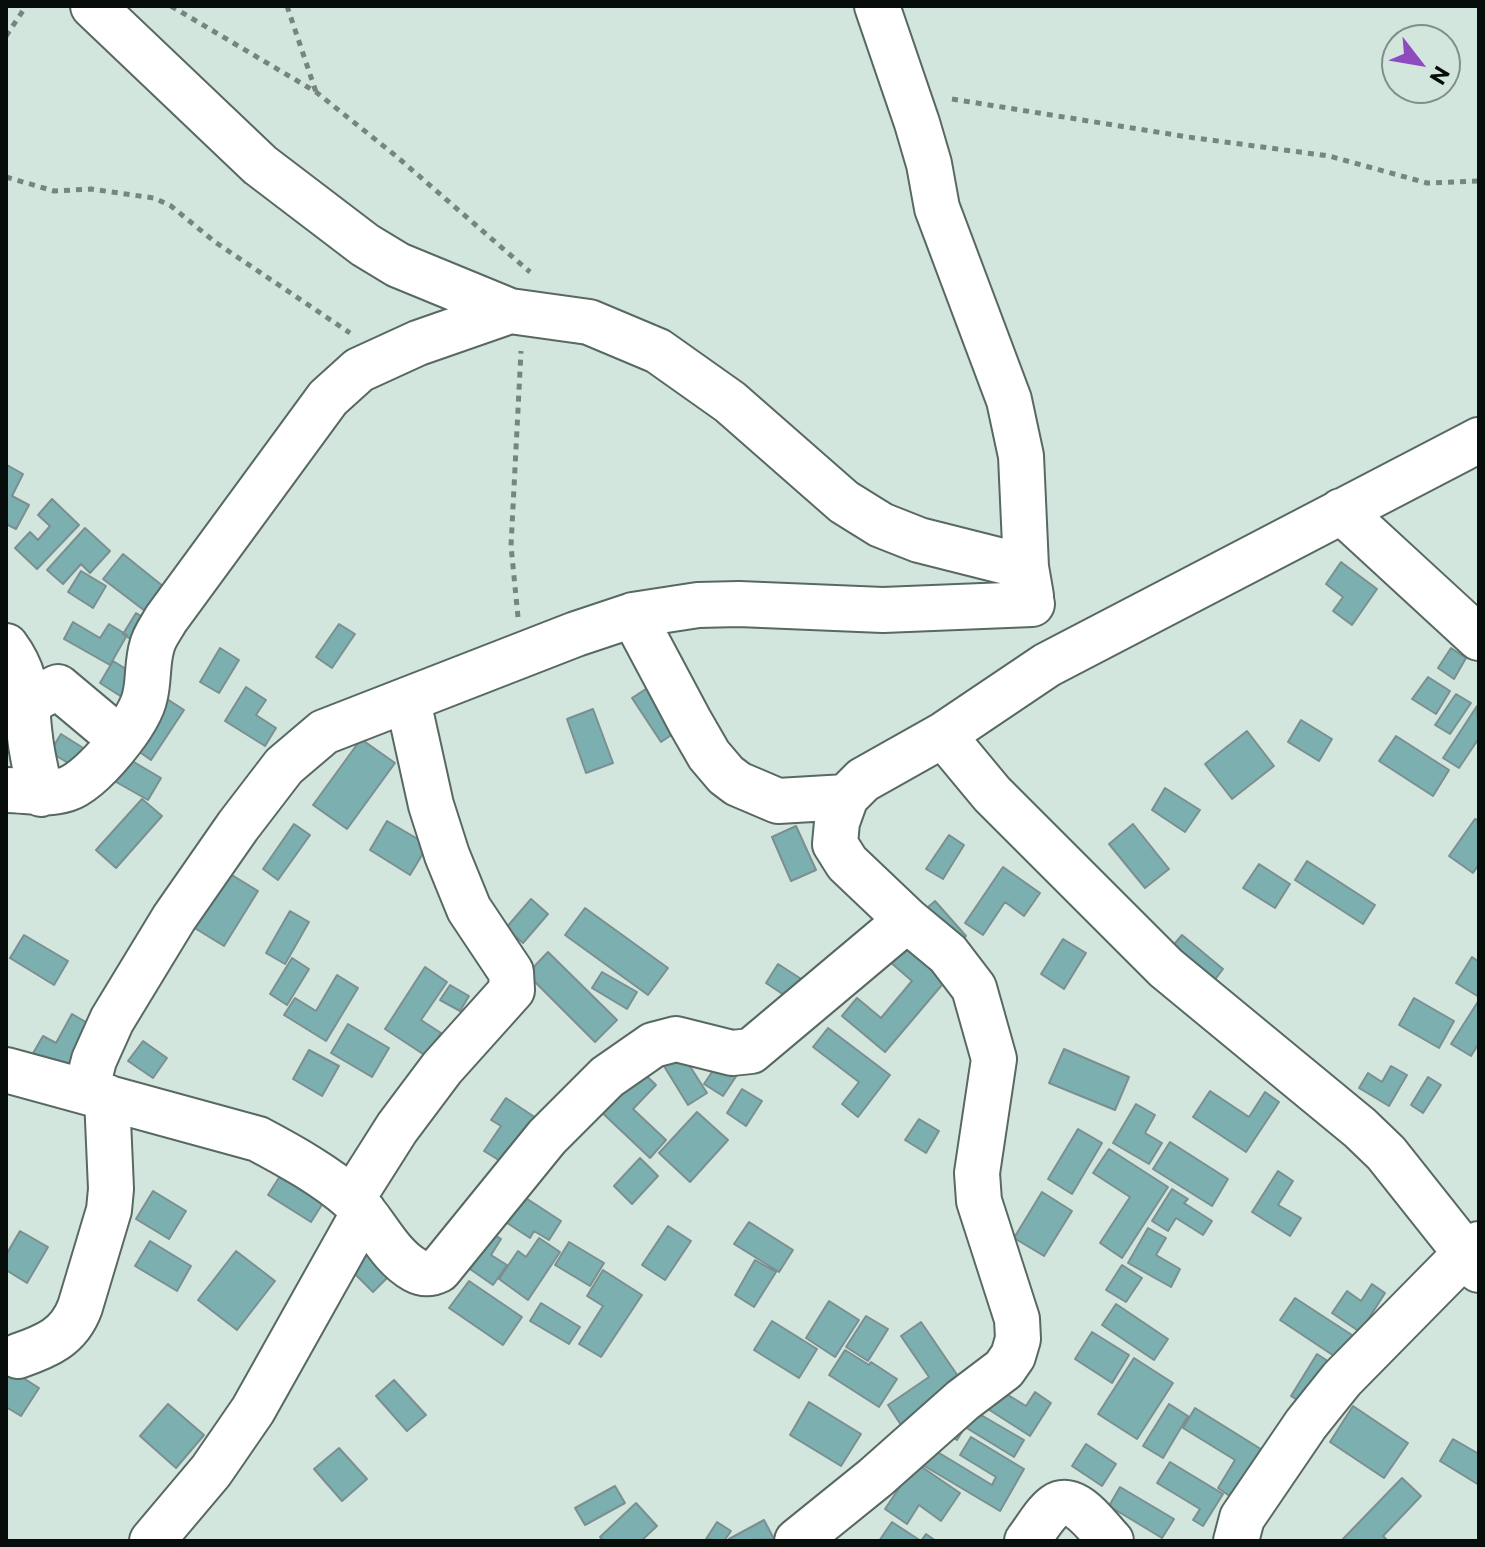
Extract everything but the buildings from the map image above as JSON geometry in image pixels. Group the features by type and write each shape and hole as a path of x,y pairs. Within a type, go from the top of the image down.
{"street":[{"path":"93,6 260,165 365,245 398,265 589,322 658,351 730,402 844,502 881,525 1029,585"},
{"path":"877,6 929,164 937,208 988,337 1009,400 1021,456 1029,585 1047,665"},
{"path":"6,646 18,663 25,681 24,792 68,789 85,780 120,739 145,699 152,644 166,619 328,398 359,370 522,300"},
{"path":"797,1541 1004,1369 1013,1356 1018,1339 1017,1319 979,1201 977,1173 994,1059 985,1022 974,988 948,954 847,863 835,844 837,822 846,797 863,780 943,735 1047,665 1479,440"},
{"path":"1341,511 1479,638"},
{"path":"18,1356 62,1337 75,1320 109,1210 111,1189 97,1094 100,1047 136,977 238,826 284,766 324,732 359,716 408,701 633,615 711,605 883,610 1029,585"},
{"path":"633,615 709,755 726,775 749,790 778,801 846,797"},
{"path":"26,707 58,687 120,739"},
{"path":"152,1541 211,1471 253,1410 397,1128 442,1068 512,990 511,972 469,909 447,855 431,805 408,701"},
{"path":"943,735 992,794 1166,968 1360,1128 1386,1153 1474,1256 1342,1379 1270,1474 1242,1518 1236,1541"},
{"path":"6,1070 258,1139 281,1151 358,1206 380,1236 416,1271 429,1274 439,1270 547,1137 607,1077 653,1045 667,1039 688,1040 732,1053 751,1051 907,920"},
{"path":"1027,1541 1055,1506 1064,1503 1079,1508 1111,1541"}],"path":[{"path":"6,36 26,6"},
{"path":"171,6 316,92 396,156 522,300 511,546 518,620 515,659"},
{"path":"287,6 316,92"},
{"path":"907,93 1329,156 1427,183 1479,181"},
{"path":"6,177 54,191 91,189 154,198 171,206 215,242 313,309 388,356"}]}
